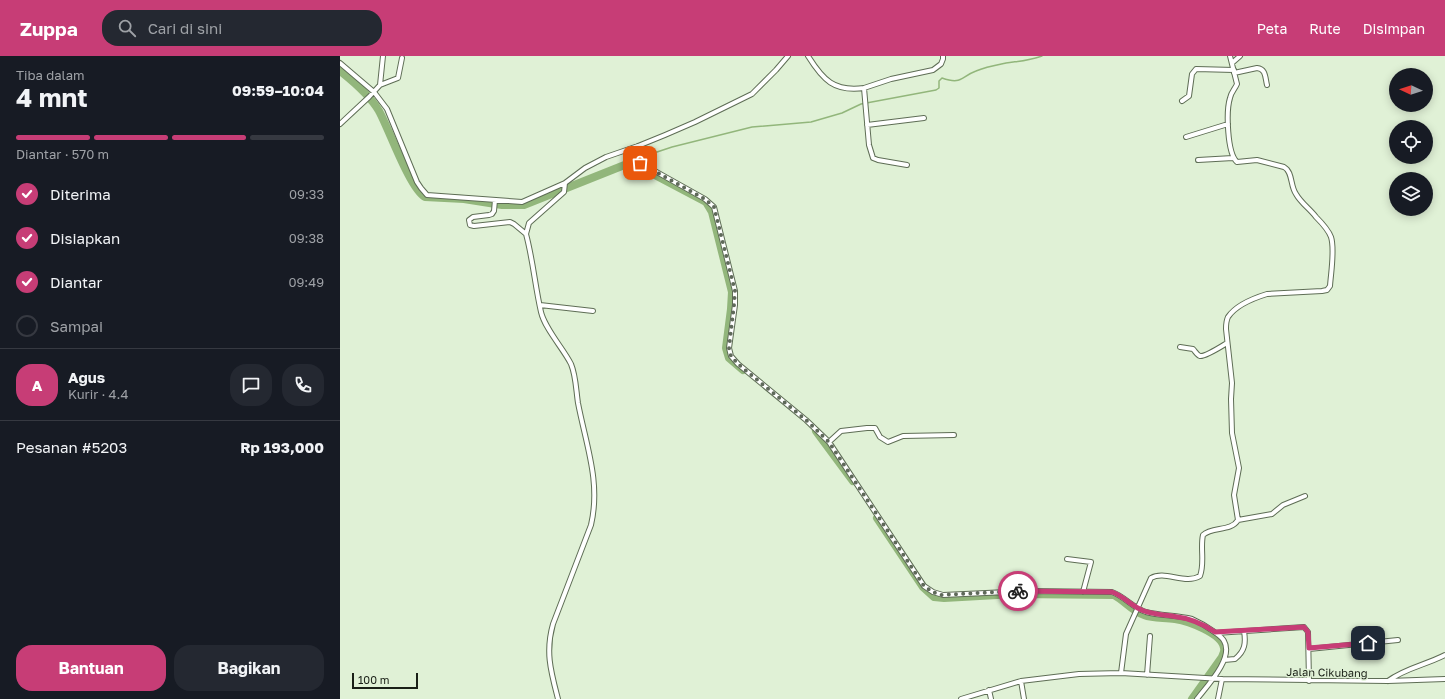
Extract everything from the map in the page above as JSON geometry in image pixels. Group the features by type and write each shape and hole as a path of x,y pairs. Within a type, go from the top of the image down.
{"street":[{"path":"380,85 383,56"},
{"path":"558,699 549,663 551,634 591,525 594,496 593,473 589,446 578,404 573,368 543,318 526,234 529,223 551,204 565,186 585,168 606,157 638,146 695,122 752,94 788,56"},
{"path":"808,56 816,68 831,84 841,88 864,88 892,79 933,70 941,64 943,59 942,56"},
{"path":"1230,56 1237,84 1229,99 1228,124 1233,158 1237,162 1257,160 1287,169 1292,187 1297,196 1326,228 1331,237 1332,262 1330,286 1326,291 1267,294 1238,307 1226,321 1232,383 1232,433 1239,468 1234,495 1238,520"},
{"path":"1232,63 1240,56"},
{"path":"340,124 380,85 398,78 402,58"},
{"path":"340,63 374,92 390,115 417,182 424,192 431,196 495,203 519,202 526,201 565,186"},
{"path":"1182,102 1189,96 1192,74 1196,69 1234,71 1257,68 1261,69 1264,73 1267,85"},
{"path":"864,88 869,145 873,158 907,165"},
{"path":"867,125 924,118"},
{"path":"1186,137 1228,124"},
{"path":"638,146 636,159 638,162 705,199 714,207 735,291 729,348 731,356 738,364 812,424 829,442 924,586 933,592 943,595 1029,591 1112,592 1118,595 1137,611 1192,620 1215,632 1224,639 1226,646 1224,660 1197,699"},
{"path":"1198,160 1233,158"},
{"path":"495,203 491,214 470,218 470,225 477,226 510,222 526,234"},
{"path":"540,305 593,311"},
{"path":"1180,346 1193,349 1200,356 1205,355 1227,343"},
{"path":"829,442 840,431 867,428 875,428 880,437 888,442 903,436 954,435"},
{"path":"1121,674 1124,642 1129,626 1137,611 1149,580 1152,577 1161,575 1186,578 1200,576 1203,566 1201,554 1202,535 1210,530 1235,524 1238,520 1272,514 1283,505 1305,496"},
{"path":"1067,559 1091,562 1083,592"},
{"path":"1215,632 1304,627 1308,632 1309,680"},
{"path":"1224,660 1235,659 1243,651 1246,642 1244,631"},
{"path":"1147,675 1150,636"},
{"path":"1309,648 1398,640"},
{"path":"1388,681 1417,665 1428,663 1445,655"},
{"name":"Jalan Cikubang","path":"961,699 1021,681 1079,674 1147,675 1204,679 1388,681 1445,679"},
{"path":"1218,699 1222,679"},
{"path":"1021,681 1024,699"},
{"path":"989,690 991,699"}],"waterway":[{"path":"639,158 642,154 651,154 672,147 752,127 811,122 842,113 861,104 936,90 939,88 939,81 942,78 954,81 987,67 1042,56"},
{"path":"340,71 351,80 375,105 406,171 419,192 425,197 464,199 502,205 524,205 627,164 634,164 706,202 712,212 732,292 726,348 729,358 743,370"},
{"path":"816,431 853,481"},
{"path":"877,518 923,587 934,597 944,598 1015,594 1114,595 1144,615 1181,620 1196,625 1211,633 1222,643 1224,652 1192,699"}],"way so far":[{"path":"640,163 705,199 714,207 735,291 729,348 731,356 734,361 806,420 829,442 924,586 940,595 1018,591"}],"route":[{"path":"1018,591 1112,592 1138,609 1146,612 1192,620 1215,632 1304,627 1308,632 1309,648 1368,643"}]}
